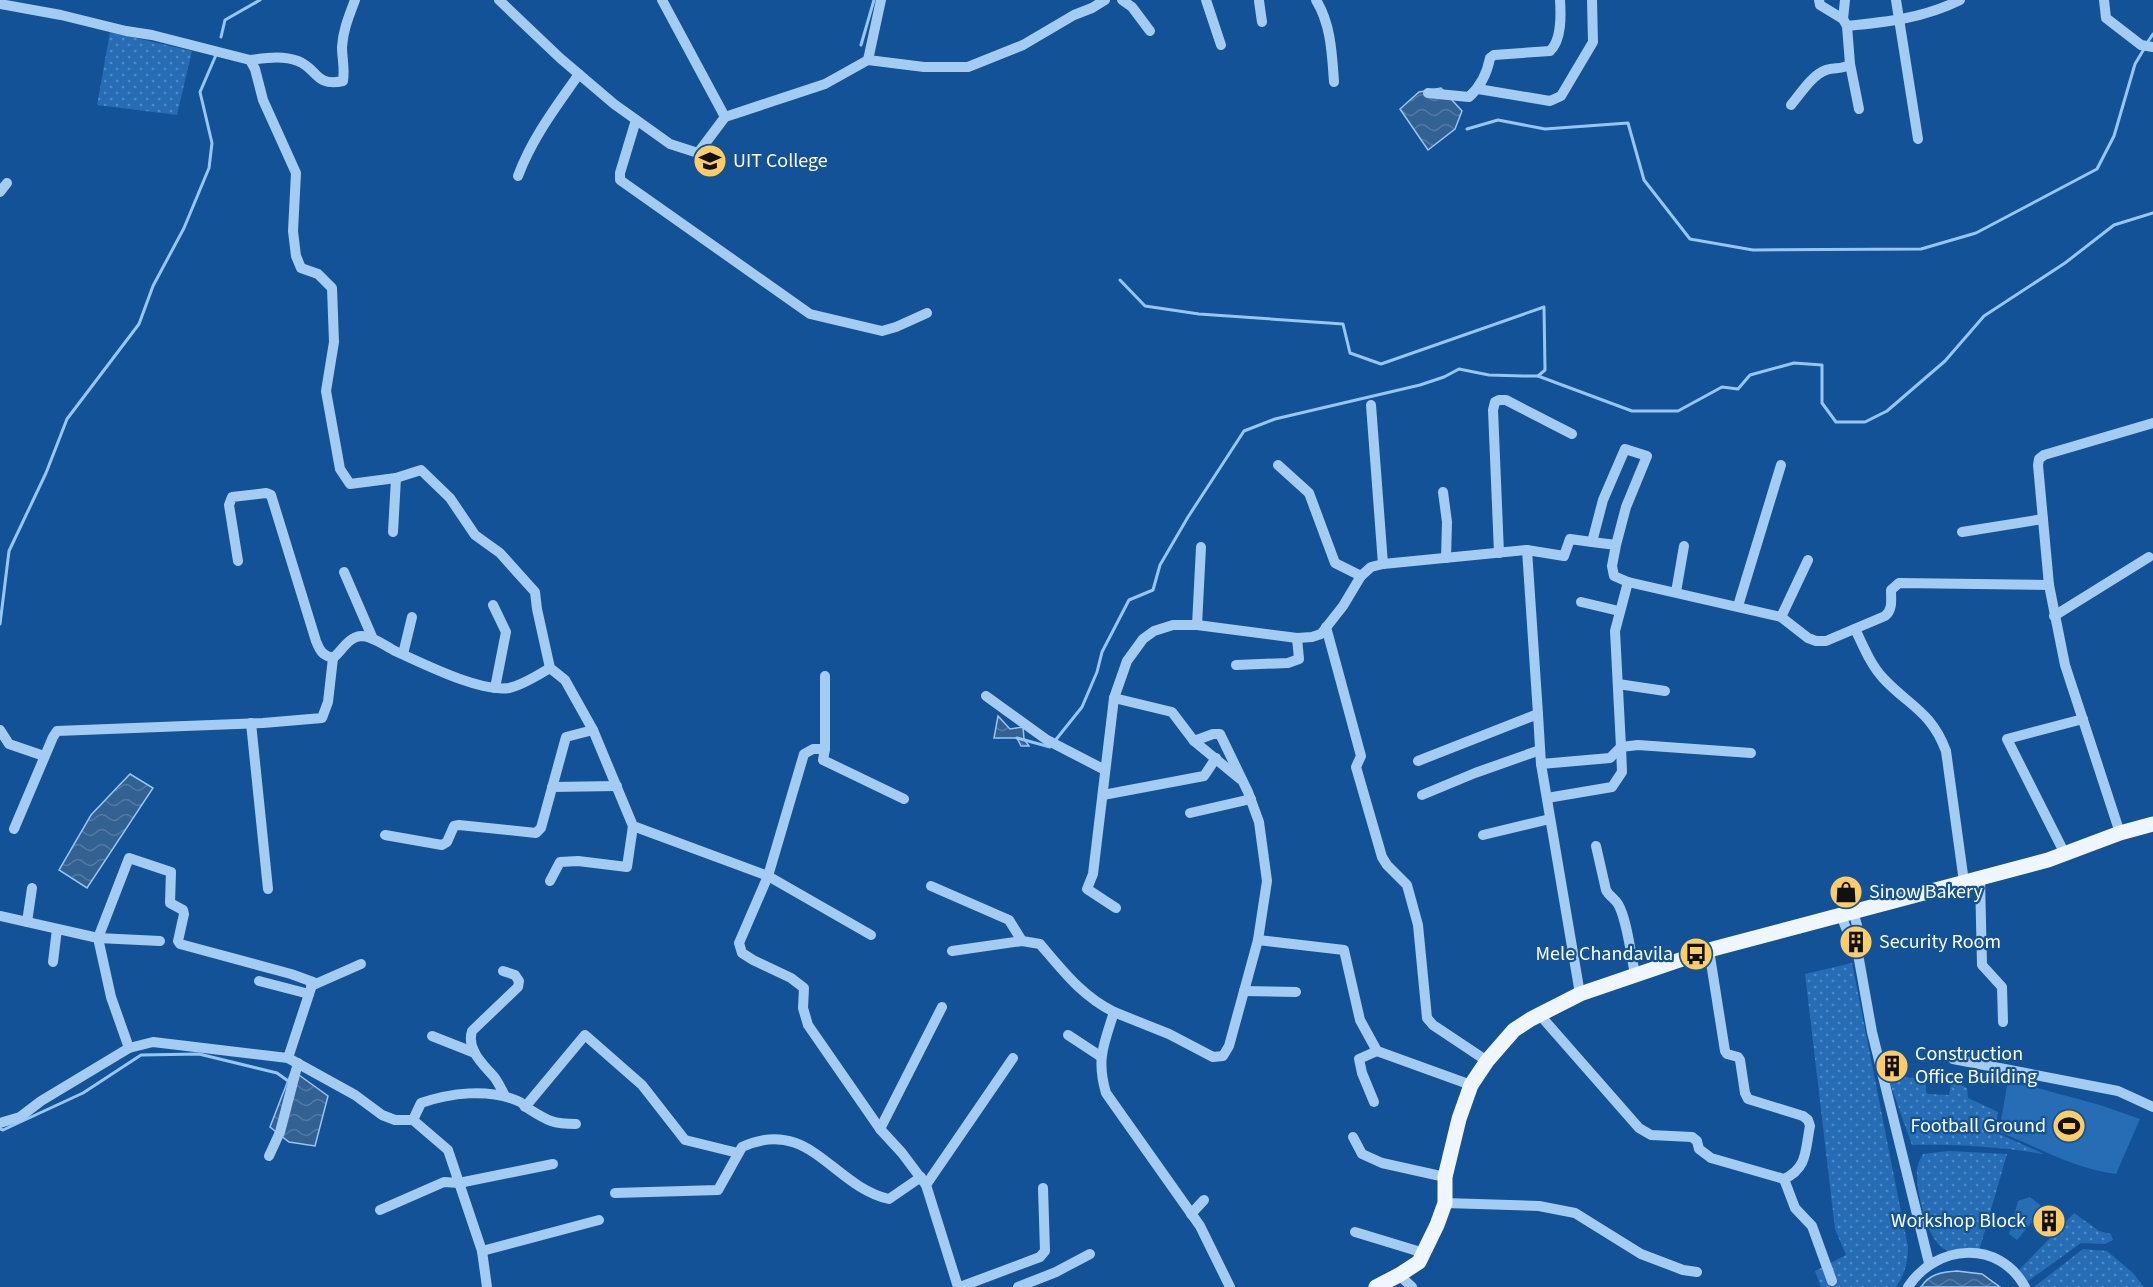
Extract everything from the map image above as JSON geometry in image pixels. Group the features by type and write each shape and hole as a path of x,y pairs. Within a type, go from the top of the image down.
{"main road":[{"path":"1376,1287 1419,1262 1437,1226 1444,1203 1445,1177 1459,1119 1471,1084 1487,1061 1514,1030 1539,1014 1580,994 1709,950 2065,854 2120,833 2153,824"}],"street":[{"path":"0,4 152,35 250,60 280,57 300,62 320,80 332,83 343,81 345,69 342,49 345,26 355,0"},
{"path":"499,0 579,74 636,120 670,144 698,153 725,117 825,84 868,60 924,67 968,67 1023,45 1074,15 1106,0"},
{"path":"662,0 725,117"},
{"path":"868,60 881,0"},
{"path":"1122,0 1132,7 1150,31"},
{"path":"1206,0 1221,45"},
{"path":"1260,0 1262,22"},
{"path":"1316,0 1324,12 1332,48 1334,82"},
{"path":"1428,93 1469,97 1478,89 1487,72 1490,58 1550,51 1555,46 1561,18 1560,0"},
{"path":"1478,89 1550,101 1561,96 1593,42 1592,0"},
{"path":"1819,0 1820,6 1845,22 1899,20 1924,15 1960,0"},
{"path":"1845,0 1850,64 1859,109"},
{"path":"1896,0 1918,139"},
{"path":"2104,0 2106,18 2141,45 2153,47"},
{"path":"250,60 255,69 263,100 296,173 293,231 296,256 301,268 318,274 332,288 334,342 326,391 340,469 350,484 396,478 421,470 450,498 475,535 500,553 535,592 550,668 565,680 593,730 633,826 627,867 578,861 560,862 550,881"},
{"path":"1791,105 1814,78 1826,70 1846,68 1850,64"},
{"path":"518,176 526,154 579,74"},
{"path":"636,120 620,172 620,180 810,314 882,331 927,313"},
{"path":"1499,553 1493,410 1496,402 1506,400 1572,434"},
{"path":"1371,405 1383,564"},
{"path":"2120,833 2065,665 2054,616 2049,585 2039,459 2044,455 2153,423"},
{"path":"1592,542 1603,500 1624,449 1647,456 1626,507 1612,566 1614,576 1628,582 1781,617 1808,638 1816,641 1826,640 1855,629 1889,613 1891,590 1899,584 2049,585"},
{"path":"1278,465 1309,493 1335,563 1361,576"},
{"path":"1738,606 1781,465"},
{"path":"393,532 396,478"},
{"path":"1443,492 1447,522 1446,558"},
{"path":"238,561 229,505 232,497 266,493 271,495 315,641 320,652 333,658"},
{"path":"1962,532 2043,519"},
{"path":"1116,908 1087,889 1093,874 1114,698 1126,661 1143,639 1154,631 1173,625 1297,638 1312,637 1321,634 1343,606 1361,576 1371,567 1527,550 1564,556 1570,539 1616,545"},
{"path":"1676,592 1684,546"},
{"path":"1197,626 1201,547"},
{"path":"1527,550 1541,764 1580,994"},
{"path":"2054,616 2149,557"},
{"path":"1781,617 1808,560"},
{"path":"344,572 373,639"},
{"path":"1547,798 1612,787 1623,772 1615,631 1628,582"},
{"path":"1581,602 1619,611"},
{"path":"493,605 506,632 495,688"},
{"path":"403,654 412,617"},
{"path":"1326,627 1361,756 1356,768 1382,857 1407,885 1418,925 1427,1018 1433,1025 1487,1061"},
{"path":"1855,629 1874,667 1918,707 1940,735 1946,751 1964,882"},
{"path":"14,829 57,731 322,718 328,702 333,658 349,641 361,636 373,639 465,681 495,688 508,688 550,668"},
{"path":"1236,665 1288,663 1299,659 1297,638"},
{"path":"825,676 823,759 904,799"},
{"path":"1618,684 1665,691"},
{"path":"986,696 1047,740 1106,770"},
{"path":"1114,698 1172,712 1194,741 1244,783"},
{"path":"1418,761 1538,714"},
{"path":"2065,854 2007,738 2083,718"},
{"path":"251,723 268,889"},
{"path":"0,730 9,744 45,756"},
{"path":"385,835 442,845 447,842 454,826 459,825 536,833 541,828 566,737 593,730"},
{"path":"952,951 1022,941 1041,944 1076,986 1098,1004 1169,1034 1212,1057 1223,1056 1228,1046 1258,940 1267,881 1258,822 1251,799 1220,734 1213,734 1194,741"},
{"path":"1541,764 1610,758 1622,747 1638,745 1751,753"},
{"path":"825,749 813,749 804,754 768,876 739,943 742,953 791,978 804,988 803,1008 808,1025 880,1129 923,1181 959,1287 1040,1257 1045,1251 1042,1188"},
{"path":"1422,795 1475,772 1540,750"},
{"path":"1102,795 1204,776 1216,758"},
{"path":"552,788 617,786"},
{"path":"1190,813 1251,799"},
{"path":"1483,835 1550,819"},
{"path":"633,826 768,876 871,935"},
{"path":"1596,846 1606,890 1609,897 1618,903 1623,918 1635,974"},
{"path":"129,1048 111,997 98,938 129,858 171,872 170,903 183,910 184,914 178,941 180,944 313,982 288,1058"},
{"path":"1980,878 1982,965 2002,987 2003,1022"},
{"path":"931,886 1009,920 1022,941"},
{"path":"27,922 32,888"},
{"path":"1847,913 1854,949 1858,954 1872,1032 1929,1263"},
{"path":"0,916 98,938 160,941"},
{"path":"53,962 57,929"},
{"path":"1258,940 1344,951 1360,1020 1377,1051 1471,1084"},
{"path":"1539,1014 1639,1128 1651,1135 1692,1137 1697,1141 1699,1149 1711,1158 1784,1179 1793,1175 1801,1167 1809,1126 1808,1120 1803,1116 1748,1099 1740,1060 1725,1052 1709,950"},
{"path":"259,981 310,990 361,964"},
{"path":"503,971 515,975 519,981 518,987 472,1031 471,1041 475,1053 505,1096"},
{"path":"1244,991 1296,992"},
{"path":"880,1129 942,1006"},
{"path":"1114,1012 1100,1056 1100,1075 1106,1093 1200,1226 1230,1287"},
{"path":"525,1107 585,1035 642,1085 685,1140 738,1153"},
{"path":"1068,1035 1100,1056"},
{"path":"432,1036 475,1053"},
{"path":"0,1123 20,1117 41,1101 129,1048 153,1042 288,1058 356,1095 382,1115 395,1120 413,1120 448,1150 482,1251 487,1287"},
{"path":"1374,1102 1359,1059 1377,1051"},
{"path":"615,1193 718,1190 742,1147 763,1139 780,1139 799,1143 874,1196 889,1199 923,1181 1013,1058"},
{"path":"1953,1059 2118,1091 2153,1107"},
{"path":"269,1156 280,1132 298,1064"},
{"path":"413,1120 421,1104 440,1097 491,1094 520,1101 525,1107 555,1124 576,1124"},
{"path":"1353,1137 1362,1155 1382,1163 1445,1177"},
{"path":"380,1210 444,1182 459,1183 553,1164"},
{"path":"1784,1179 1795,1208 1812,1226 1832,1281"},
{"path":"1191,1214 1204,1200"},
{"path":"1444,1203 1539,1206 1575,1214 1641,1254 1683,1270 1697,1272"},
{"path":"482,1251 599,1220"},
{"path":"1355,1232 1424,1253"},
{"path":"1908,1287 1915,1276 1929,1263 1963,1252 1981,1254 1998,1260 2013,1270 2025,1287"},
{"path":"1018,1287 1056,1272 1090,1254"},
{"path":"1399,1275 1412,1287"}],"shaded area":[{"path":"110,32 192,51 177,115 97,105"},
{"path":"1852,963 1908,1247 1905,1268 1896,1287 1821,1287 1815,1271 1846,1255 1835,1229 1805,974"},
{"path":"1894,1076 1924,1079 1928,1094 1949,1095 1951,1084 1959,1084 1967,1088 1968,1098 1998,1112 1995,1132 2044,1154 1978,1146 1912,1145 1888,1078"},
{"name":"Football Ground","path":"2008,1080 2100,1105 2140,1119 2116,1174 2071,1162 1999,1132"},
{"path":"1949,1151 2007,1154 1979,1251 1946,1250 1939,1245 1925,1217 1918,1185 1919,1162 1923,1154"},
{"path":"2030,1197 2044,1208 2017,1240 2009,1234 2018,1201"},
{"path":"2074,1213 2099,1231 2111,1234 2113,1240 2105,1244 2081,1243 2024,1284 2016,1273"},
{"path":"2083,1249 2107,1251 2133,1273 2144,1287 2034,1287"}],"water":[{"path":"1441,88 1462,111 1455,129 1428,150 1400,109 1419,92"},
{"path":"998,716 1010,729 1023,727 1024,739 1029,746 1021,746 1017,738 994,738"},
{"path":"130,774 153,788 87,888 59,870 91,815"},
{"path":"292,1070 328,1096 315,1146 289,1142 270,1127"},
{"path":"1957,1271 1982,1274 2000,1287 1921,1287 1936,1274"}],"waterway":[{"path":"221,37 225,20 260,0"},
{"path":"861,45 874,0"},
{"path":"2147,43 2153,34"},
{"path":"1467,129 1498,120 1545,129 1628,123 1644,180 1690,239 1753,250 1921,249 1976,233 2097,169 2114,136 2135,64 2144,49"},
{"path":"0,624 9,551 46,473 67,419 139,324 153,286 184,228 209,168 212,143 200,92 216,55"},
{"path":"1538,376 1632,411 1678,411 1722,387 1738,389 1750,375 1794,363 1822,365 1822,403 1836,422 1865,422 1887,411 1945,361 1984,316 2065,263 2114,225 2153,213"},
{"path":"1054,742 1082,707 1097,672 1102,652 1129,600 1153,590 1160,565 1244,431 1275,419 1420,385 1459,369 1489,375 1523,376 1538,376 1545,370 1544,307 1381,364 1350,353 1343,324 1199,314 1145,306 1120,280"},
{"path":"1017,738 1050,747"},
{"path":"0,1129 3,1130 83,1093 141,1055 199,1054 277,1073 291,1083"}],"place":[{"name":"UIT College","path":"710,161"},
{"name":"Sinow Bakery","path":"1846,892"},
{"name":"Security Room","path":"1856,942"},
{"name":"Mele Chandavila","path":"1696,954"},
{"name":"Construction Office Building","path":"1892,1066"},
{"name":"Football Ground","path":"2069,1126"},
{"name":"Workshop Block","path":"2049,1221"}]}
